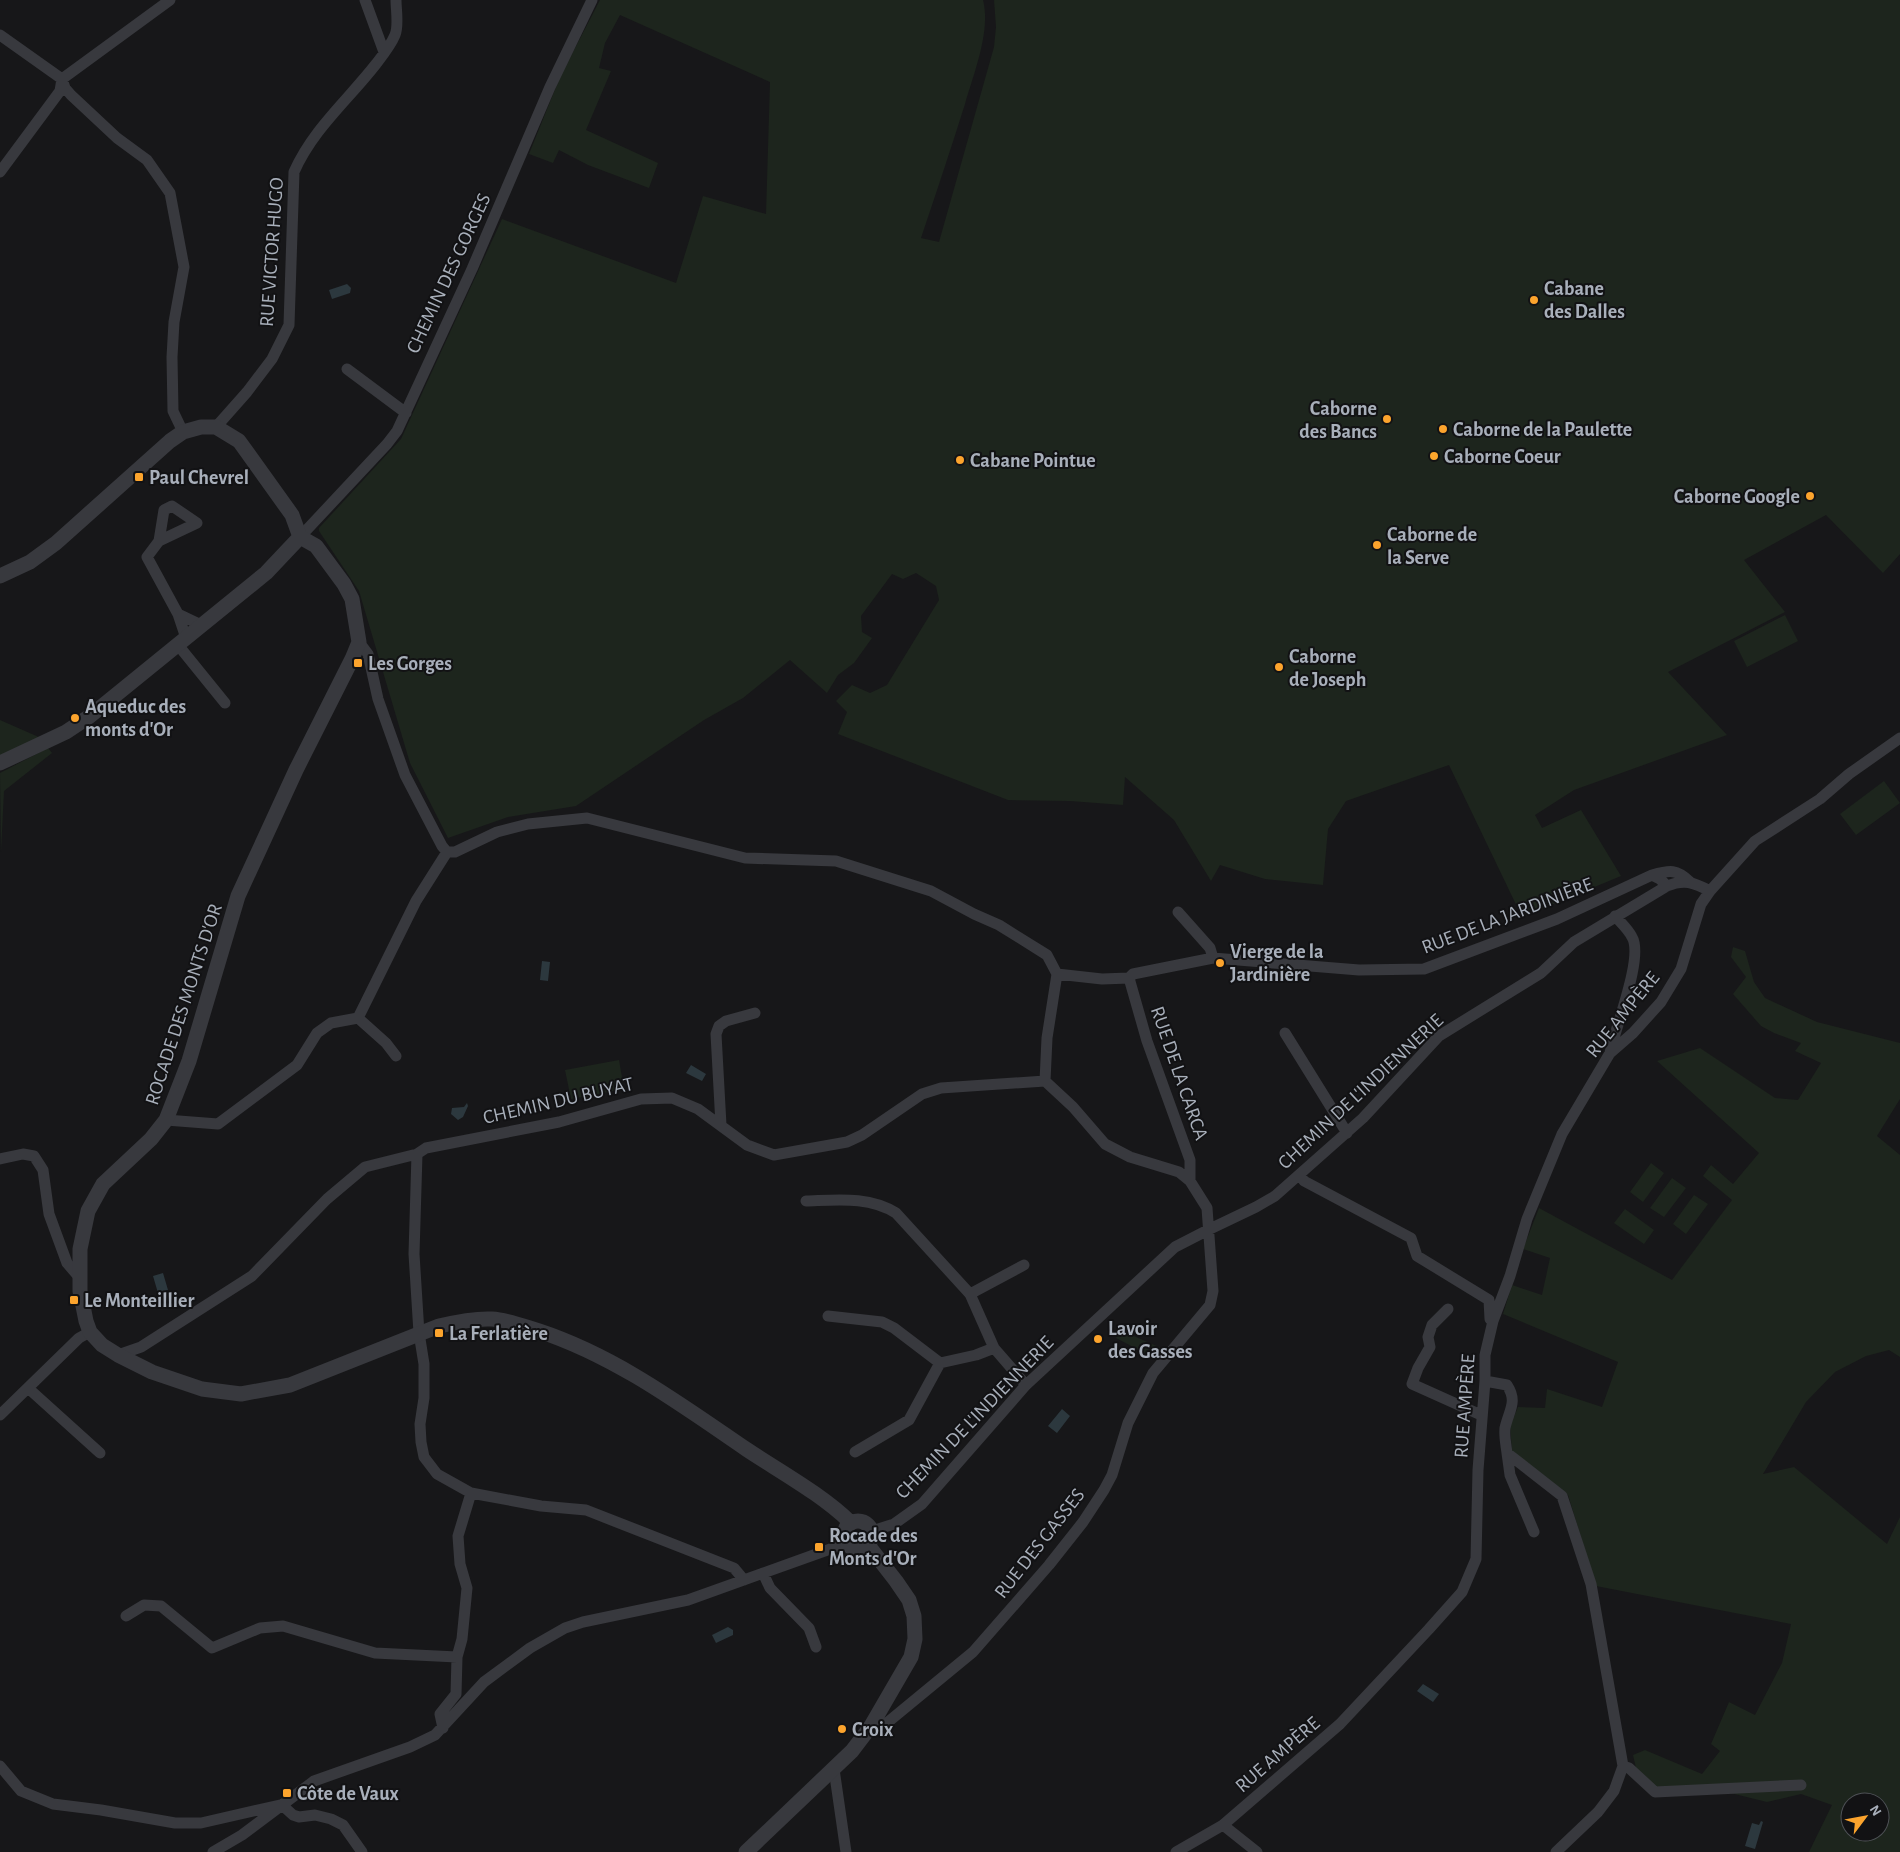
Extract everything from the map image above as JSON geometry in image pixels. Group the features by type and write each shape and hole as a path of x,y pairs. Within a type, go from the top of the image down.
{"street":[{"path":"0,172 60,91 62,79 170,0"},
{"path":"365,0 384,52"},
{"name":"RUE VICTOR HUGO","path":"216,427 247,392 272,359 289,325 294,172 303,152 316,133 367,76 396,33 396,0"},
{"name":"CHEMIN DES GORGES","path":"300,537 397,431 472,269 550,87 592,0"},
{"path":"0,35 62,79 65,88 71,95 117,138 147,160 170,193 184,267 174,322 172,356 173,411 183,432"},
{"path":"347,369 406,413"},
{"path":"0,576 30,562 56,543 170,441 183,432 201,426 216,427 239,440 292,515 300,537 316,546 344,584 352,599 359,642 368,654 378,699 405,775 442,846 447,852"},
{"path":"0,764 66,732 90,716 266,573 300,537"},
{"path":"159,541 147,557 178,614 182,641 225,703"},
{"path":"178,614 202,625"},
{"name":"ROCADE DES MONTS D'OR","path":"90,1332 84,1314 79,1277 80,1249 84,1227 95,1197 103,1184 151,1139 166,1120 189,1061 238,896 296,770 359,642"},
{"name":"RUE AMPÈRE","path":"1176,1852 1223,1826 1340,1724 1429,1630 1462,1592 1476,1559 1485,1355 1493,1321 1510,1276 1527,1219 1562,1134 1610,1053 1632,1034 1661,1002 1680,969 1702,904 1710,891 1755,841 1820,799 1849,774 1900,738"},
{"path":"447,852 455,852 497,832 528,824 587,818 745,858 836,861 931,891 998,925 1047,955 1057,974 1047,1038 1045,1081 1073,1107 1105,1144 1130,1157 1179,1172 1190,1181 1207,1208 1210,1229"},
{"path":"358,1018 416,901 447,852"},
{"name":"RUE DE LA JARDINIÈRE","path":"1057,974 1102,979 1129,978 1133,974 1213,958 1359,970 1424,969 1557,918 1652,875 1674,871 1682,874 1690,882 1710,891"},
{"path":"1652,875 1660,879 1666,886 1679,881 1690,882"},
{"name":"CHEMIN DE L'INDIENNERIE","path":"870,1538 922,1504 1026,1385 1175,1247 1275,1196 1347,1133 1389,1091 1439,1036 1541,973 1574,942 1666,886"},
{"path":"1178,912 1210,948 1213,958"},
{"path":"1610,1053 1633,972 1636,951 1632,937 1615,916"},
{"name":"RUE DE LA CARCA","path":"1129,978 1147,1041 1190,1160 1190,1181"},
{"path":"721,1125 716,1034 719,1026 726,1021 755,1013"},
{"path":"166,1120 218,1124 298,1065 317,1033 331,1023 358,1018"},
{"path":"358,1018 386,1043 396,1056"},
{"path":"1285,1033 1347,1133"},
{"name":"CHEMIN DU BUYAT","path":"118,1355 141,1347 252,1276 327,1199 365,1167 417,1154 426,1148 559,1122 641,1099 672,1098 698,1109 747,1145 774,1155 847,1142 862,1135 922,1094 941,1088 1045,1081"},
{"path":"0,1159 23,1154 34,1156 43,1170 49,1214 67,1263 79,1277"},
{"path":"417,1154 414,1254 424,1364 424,1398 420,1424 421,1442 424,1457 437,1474 471,1493 541,1506 586,1510 734,1568 744,1580"},
{"path":"1300,1175 1304,1181 1411,1238 1417,1256 1489,1300 1490,1319 1493,1321"},
{"path":"806,1201 850,1199 885,1206 896,1213 970,1294 994,1348 1026,1385"},
{"name":"RUE DES GASSES","path":"870,1726 888,1722 973,1652 1050,1565 1083,1522 1112,1475 1128,1423 1153,1373 1210,1305 1213,1291 1210,1229"},
{"path":"970,1294 1024,1265"},
{"path":"1448,1310 1432,1325 1428,1336 1430,1347 1418,1368 1412,1384 1481,1415"},
{"path":"828,1316 882,1322 894,1328 940,1363"},
{"path":"0,1415 79,1338 90,1332 102,1345 152,1372 202,1389 241,1394 290,1386 420,1334 460,1321 491,1319 513,1322 585,1348 613,1362 686,1408 824,1501 851,1523"},
{"path":"855,1452 909,1420 940,1363 976,1355 994,1348"},
{"path":"1485,1381 1507,1385 1512,1393 1513,1404 1505,1430 1510,1475 1534,1532"},
{"path":"28,1388 100,1453"},
{"path":"1507,1453 1562,1496 1591,1584 1623,1766 1614,1791 1598,1812 1556,1852"},
{"path":"443,1728 440,1714 456,1694 457,1657 462,1639 467,1588 460,1564 458,1536 471,1493"},
{"path":"746,1852 852,1751 903,1673 911,1656 915,1639 914,1616 909,1600 870,1538 870,1527 863,1522 855,1521 845,1530 845,1539 850,1546 859,1548 870,1538"},
{"path":"213,1852 242,1835 314,1781 410,1747 435,1735 484,1682 530,1648 556,1632 584,1622 688,1600 847,1543"},
{"path":"763,1573 770,1588 809,1628 816,1647"},
{"path":"126,1616 144,1606 161,1606 212,1648 260,1628 283,1626 375,1653 457,1657"},
{"path":"0,1766 21,1791 53,1804 175,1823 201,1823 282,1805"},
{"path":"1623,1766 1629,1768 1655,1792 1801,1785"},
{"path":"834,1769 846,1852"},
{"path":"282,1805 298,1817 315,1815 331,1819 343,1825 362,1852"},
{"path":"1223,1826 1257,1852"}],"shaded area":[{"path":"600,0 983,0 985,25 977,66 921,238 939,242 994,47 996,27 994,0 1900,0 1900,554 1883,573 1826,515 1744,560 1785,612 1668,672 1727,735 1574,790 1535,815 1542,828 1581,810 1621,876 1522,917 1449,765 1346,801 1328,829 1323,885 1265,879 1220,865 1211,881 1174,820 1125,777 1123,805 1070,801 1008,800 838,734 847,712 836,701 852,685 870,693 887,685 939,600 936,586 916,573 903,579 892,574 861,616 862,632 872,638 854,663 838,675 827,693 790,660 743,698 704,720 576,806 508,817 448,838 410,763 359,591 319,531 319,528 401,439 502,219 676,283 703,196 766,214 770,82 620,15 605,43 599,68 611,71 586,130 658,163 649,188 588,165 559,150 553,163 529,154 560,77"},
{"path":"347,284 351,288 350,293 332,299 329,290"},
{"path":"1785,615 1798,641 1747,667 1734,641"},
{"path":"0,720 41,738 0,757"},
{"path":"48,748 52,753 4,791 1,852 0,773"},
{"path":"1884,781 1900,803 1856,835 1840,814"},
{"path":"1733,947 1745,951 1754,982 1765,998 1817,1022 1900,1043 1900,1099 1877,1136 1900,1155 1900,1357 1889,1350 1866,1356 1835,1372 1806,1402 1763,1474 1794,1467 1887,1544 1900,1517 1900,1852 1809,1852 1832,1805 1801,1794 1767,1802 1702,1786 1655,1788 1636,1768 1633,1755 1645,1750 1702,1774 1720,1751 1711,1744 1729,1702 1755,1715 1782,1663 1791,1624 1596,1586 1568,1495 1512,1451 1510,1426 1518,1407 1545,1408 1547,1389 1602,1407 1618,1362 1503,1314 1512,1285 1542,1295 1550,1258 1523,1249 1539,1208 1672,1280 1732,1200 1703,1176 1711,1165 1733,1184 1759,1153 1657,1061 1700,1048 1775,1098 1798,1100 1821,1063 1795,1051 1801,1043 1761,1026 1733,994 1746,977 1731,957"},
{"path":"542,961 550,962 548,981 540,980"},
{"path":"619,1060 624,1089 571,1099 565,1070"},
{"path":"691,1065 706,1074 702,1081 686,1073"},
{"path":"467,1103 468,1106 463,1117 458,1120 451,1114 452,1108 464,1107"},
{"path":"1651,1163 1664,1173 1643,1202 1630,1192"},
{"path":"1672,1178 1686,1188 1664,1217 1650,1208"},
{"path":"1694,1195 1708,1204 1686,1234 1673,1224"},
{"path":"1625,1209 1654,1230 1644,1244 1614,1223"},
{"path":"163,1273 168,1290 158,1293 153,1276"},
{"path":"1120,1330 1168,1351 1160,1361 1116,1338"},
{"path":"1062,1409 1070,1416 1057,1433 1048,1426"},
{"path":"728,1627 733,1630 733,1635 716,1643 712,1635"},
{"path":"1423,1684 1439,1694 1433,1702 1417,1691"},
{"path":"1761,1821 1763,1822 1755,1849 1745,1846 1752,1823 1759,1825"}],"place":[{"name":"Cabane des Dalles","path":"1534,300"},
{"name":"Caborne des Bancs","path":"1387,419"},
{"name":"Caborne de la Paulette","path":"1443,429"},
{"name":"Caborne Coeur","path":"1434,456"},
{"name":"Cabane Pointue","path":"960,460"},
{"name":"Paul Chevrel","path":"139,477"},
{"name":"Caborne Google","path":"1810,496"},
{"name":"Caborne de la Serve","path":"1377,545"},
{"name":"Les Gorges","path":"358,663"},
{"name":"Caborne de Joseph","path":"1279,667"},
{"name":"Aqueduc des monts d'Or","path":"75,718"},
{"name":"Vierge de la Jardinière","path":"1220,963"},
{"name":"Le Monteillier","path":"74,1300"},
{"name":"La Ferlatière","path":"439,1333"},
{"name":"Lavoir des Gasses","path":"1098,1339"},
{"name":"Rocade des Monts d'Or","path":"819,1547"},
{"name":"Croix","path":"842,1729"},
{"name":"Côte de Vaux","path":"287,1793"}]}
